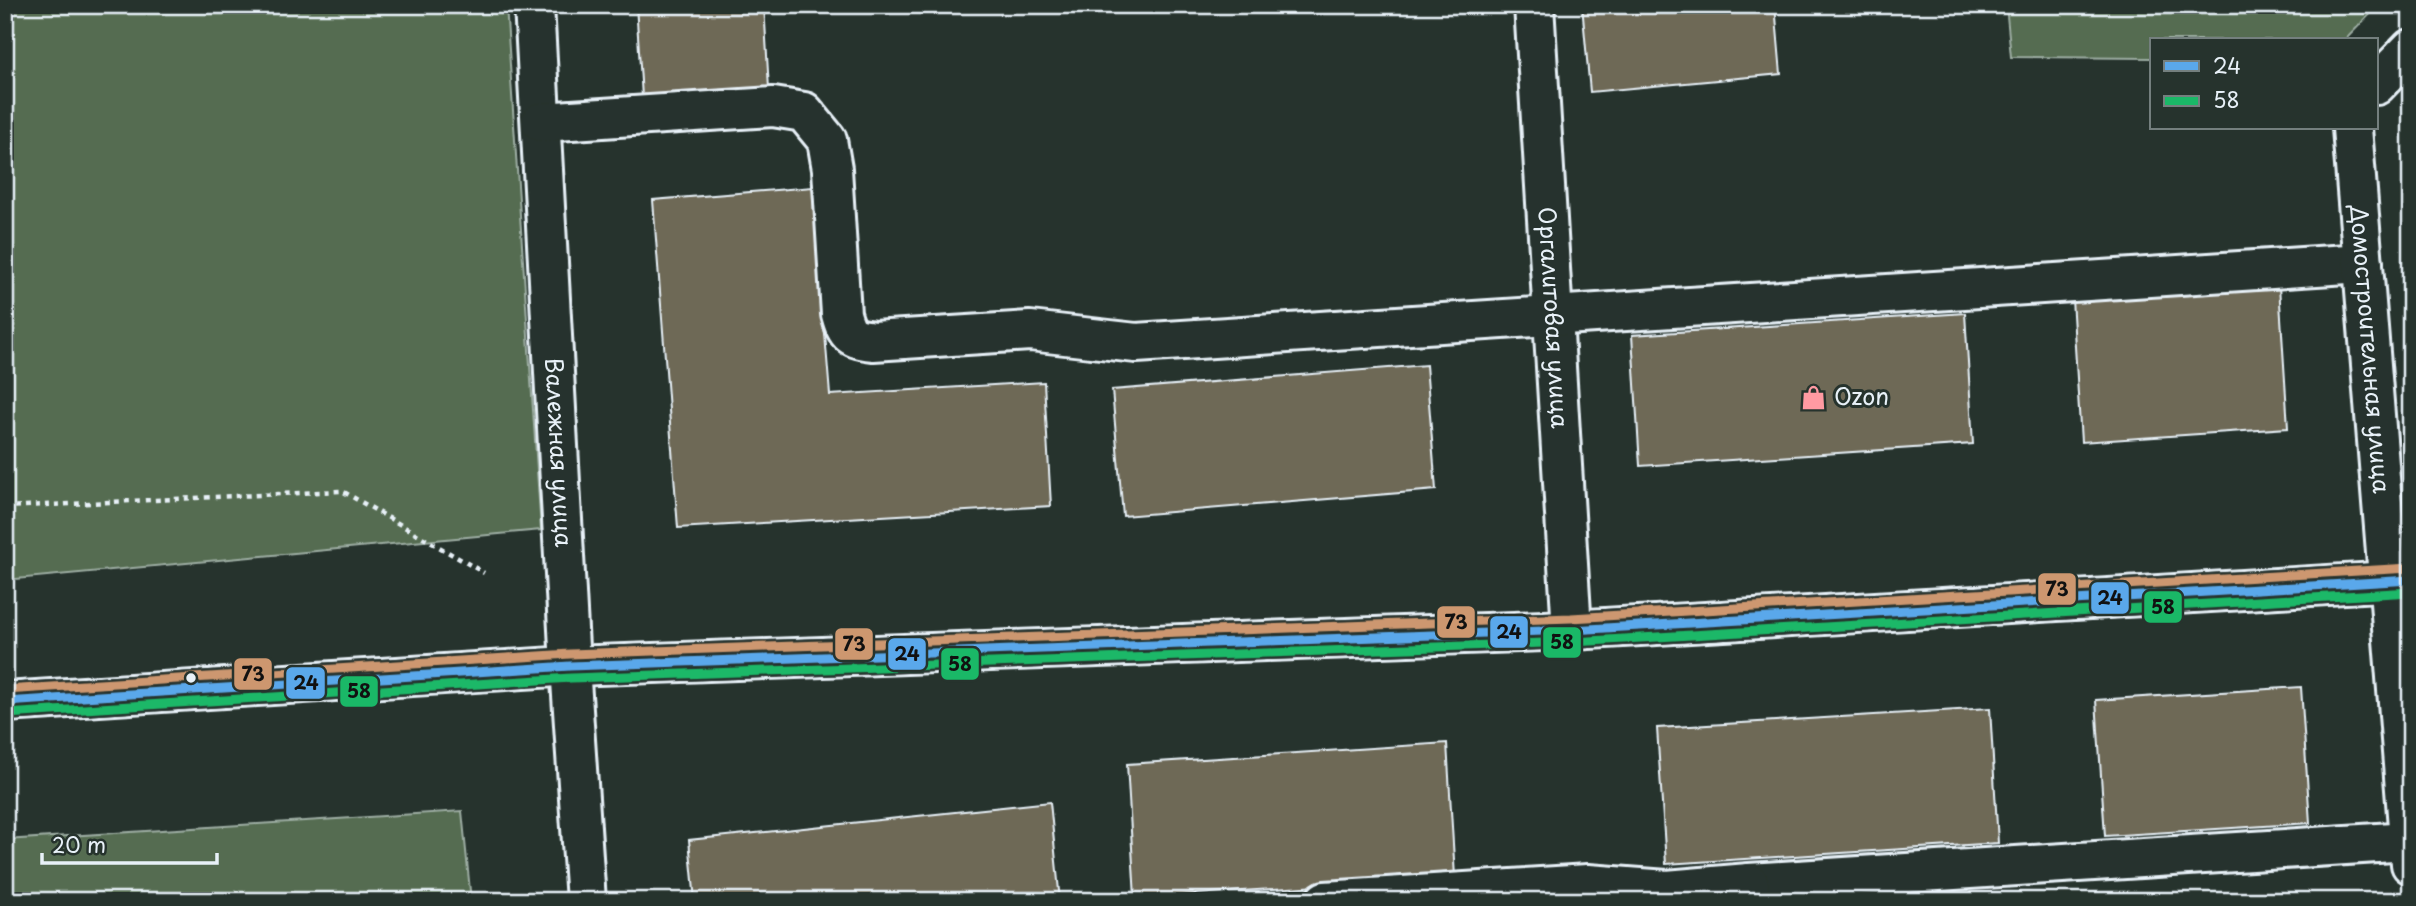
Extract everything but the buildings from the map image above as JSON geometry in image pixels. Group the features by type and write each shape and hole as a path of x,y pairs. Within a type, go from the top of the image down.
{"street":[{"name":"Валежная улица","path":"534,5 570,666 586,901"},
{"name":"Оргалитовая улица","path":"1534,5 1572,630"},
{"path":"2378,83 2411,49"},
{"path":"541,122 773,107 804,112 827,140 832,169 841,314 845,329 855,339 873,341 1030,331 1136,342 2363,263"},
{"name":"Домостроительная улица","path":"2352,130 2363,263 2399,581 2410,853"},
{"path":"5,702 570,666 1572,630 2399,581"},
{"path":"1325,901 1588,884 1750,892 2410,853"}],"path":[{"path":"5,507 342,491 484,573"}],"green space":[{"path":"5,5 506,5 541,530 5,580"},
{"path":"2006,5 2379,5 2347,38 2150,38 2150,58 2011,57"},
{"path":"462,811 471,901 5,901 5,840"}],"transit line":[{"name":"73","path":"5,690 570,654 1571,618 2410,568"},
{"name":"24","path":"5,702 570,666 1572,630 2411,580"},
{"name":"58","path":"6,714 571,678 1573,642 2411,592"}],"place":[{"name":"Ozon","path":"1814,397"}]}
